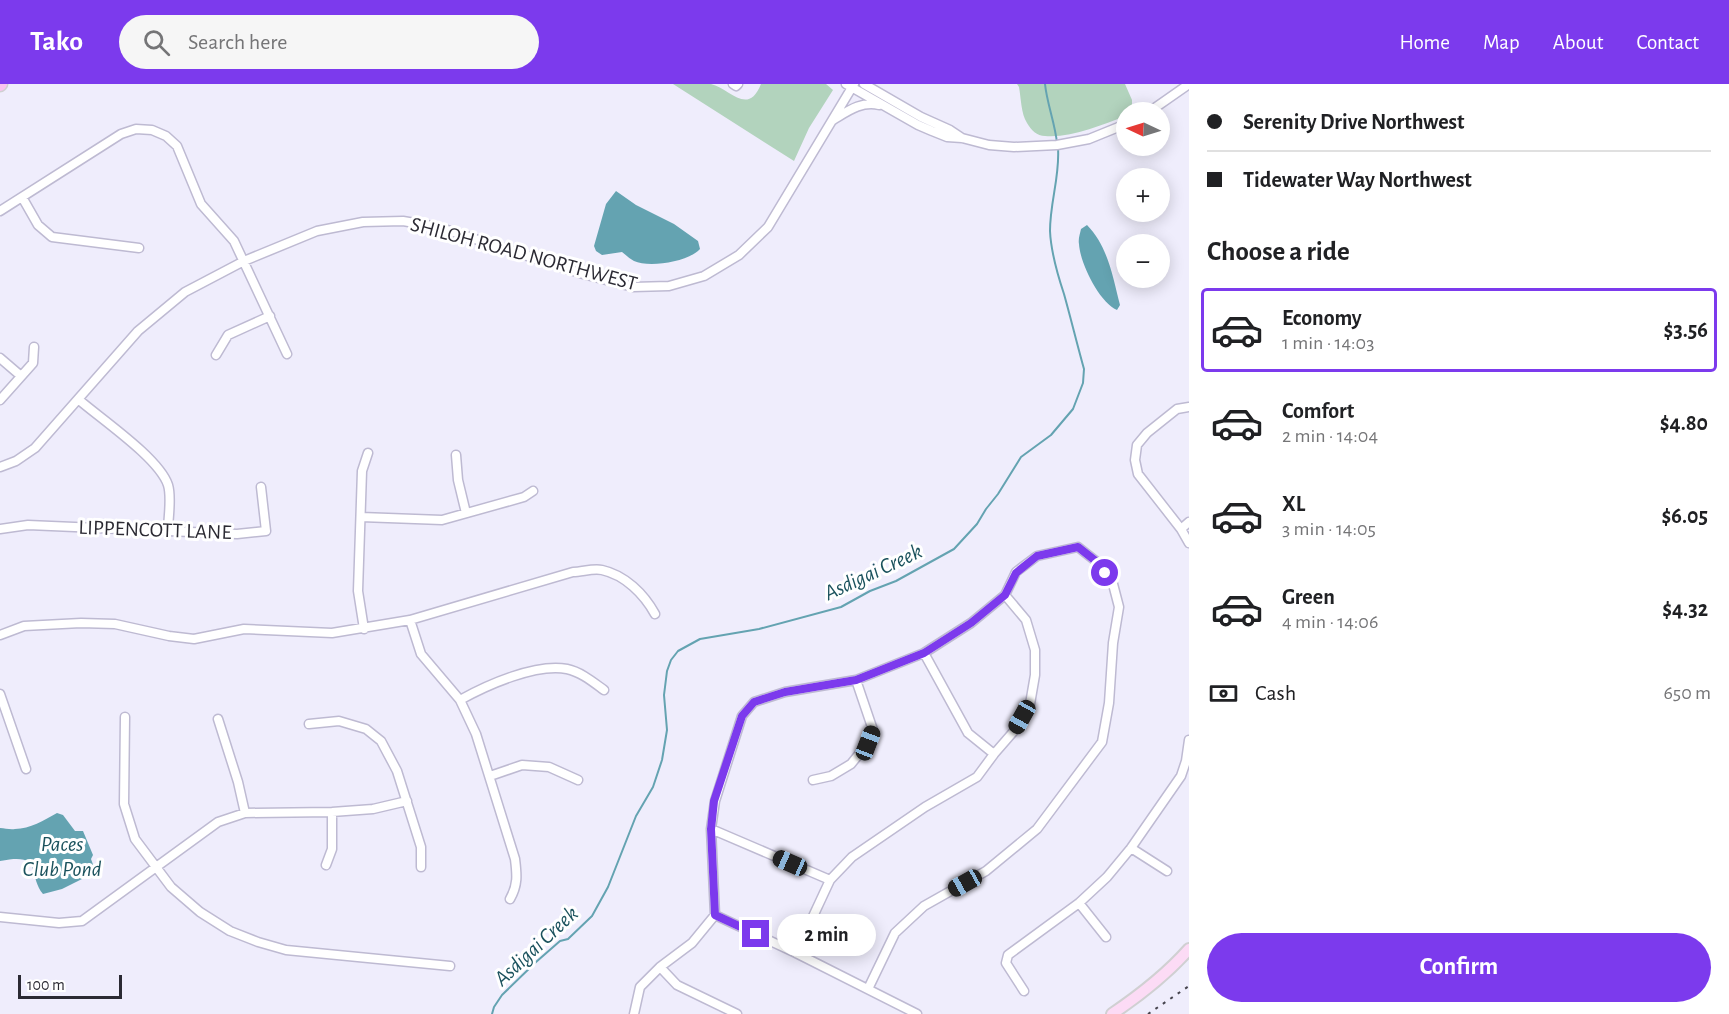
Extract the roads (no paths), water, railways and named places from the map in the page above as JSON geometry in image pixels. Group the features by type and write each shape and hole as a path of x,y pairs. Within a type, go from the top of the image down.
{"main road":[{"path":"1112,1014 1172,968 1189,949"}],"street":[{"path":"733,84 736,86 738,84"},
{"path":"864,84 962,138"},
{"path":"879,84 890,95 921,117"},
{"path":"1163,102 1189,84"},
{"path":"850,85 933,131 947,137 962,138 989,145 1042,147 1089,139 1116,128"},
{"name":"SHILOH ROAD NORTHWEST","path":"0,466 16,461 35,448 138,331 185,292 244,261 317,231 349,224 391,220 438,227 618,284 648,287 669,286 704,276 728,264 762,234 773,220 833,120 850,85"},
{"path":"833,120 865,104 889,108"},
{"path":"0,211 121,134 136,129 152,130 166,136 177,146 201,204 234,241 287,354"},
{"path":"22,197 38,225 52,237 140,248"},
{"path":"216,355 228,335 270,316"},
{"path":"0,400 33,363 34,347"},
{"path":"0,358 21,376"},
{"path":"78,399 150,459 162,472 169,487 168,531"},
{"path":"1189,407 1178,409 1147,433 1137,445 1135,460 1138,474 1181,529 1189,543"},
{"path":"363,629 358,591 362,471 368,453"},
{"path":"456,455 458,480 466,513"},
{"name":"LIPPENCOTT LANE","path":"0,529 28,525 237,534 266,531 261,487"},
{"path":"361,517 442,520 524,498 533,491"},
{"path":"1181,529 1189,522"},
{"path":"634,1014 640,987 660,967 692,943 715,915 711,829 714,801 742,716 754,702 785,692 856,680 924,653 971,623 1005,595 1016,573 1037,556 1078,547 1097,562 1113,584 1119,607 1113,643 1109,704 1102,742 1037,830 986,871 924,906 895,933 868,989"},
{"path":"0,635 24,626 81,623 115,624 194,639 244,629 332,633 410,620 573,572 601,570 626,580 647,600 655,614"},
{"path":"796,953 830,880 861,851 925,807 978,777 1014,731 1030,704 1035,675 1035,650 1026,620 1005,595"},
{"path":"410,620 421,654 460,700 476,734 515,859 518,876 516,888 510,899"},
{"path":"924,653 968,733 994,754"},
{"path":"460,700 482,688 544,669 567,669 586,677 604,690"},
{"path":"813,780 831,776 851,764 868,743 873,730 856,680"},
{"path":"0,694 26,769"},
{"path":"125,717 124,804 135,839 171,887 200,912 230,931 286,950 450,966"},
{"path":"218,719 238,782 244,813"},
{"path":"309,724 339,721 366,729 381,741 397,771 422,847 421,867"},
{"path":"1024,991 1006,963 1008,955 1078,903 1107,877 1131,848 1181,776 1189,740"},
{"path":"490,776 522,765 549,767 578,780"},
{"path":"0,917 59,923 82,921 218,822 244,813 332,812 373,808 407,801"},
{"path":"326,865 332,849 332,812"},
{"path":"711,829 830,880"},
{"path":"1131,848 1167,871"},
{"path":"1078,903 1106,937"},
{"path":"715,915 917,1014"},
{"path":"660,967 677,985 737,1014"}],"water":[{"path":"616,191 636,205 674,224 698,241 700,249 687,257 658,264 634,261 622,252 602,255 596,251 594,246 606,204"},
{"path":"1087,225 1100,243 1109,263 1120,305 1117,310 1110,306 1097,291 1083,261 1079,238 1081,229"},
{"name":"Paces Club Pond","path":"57,813 63,815 75,831 83,831 93,855 91,859 95,870 92,874 62,889 43,894 29,862 14,859 0,861 0,828 26,827"}],"waterway":[{"name":"Asdigai Creek","path":"1045,84 1057,143"},
{"name":"Asdigai Creek","path":"492,1014 502,995 536,962 560,941 568,939 592,916 608,887 636,816 653,787 662,760 667,730 664,695 667,671 678,651 700,639 759,629 841,607 870,591 896,581 954,549 977,524 1021,457 1051,435 1073,409 1083,383 1084,369 1055,263 1050,231 1058,169 1058,148"}],"railway":[{"path":"1148,1014 1189,986"}]}
